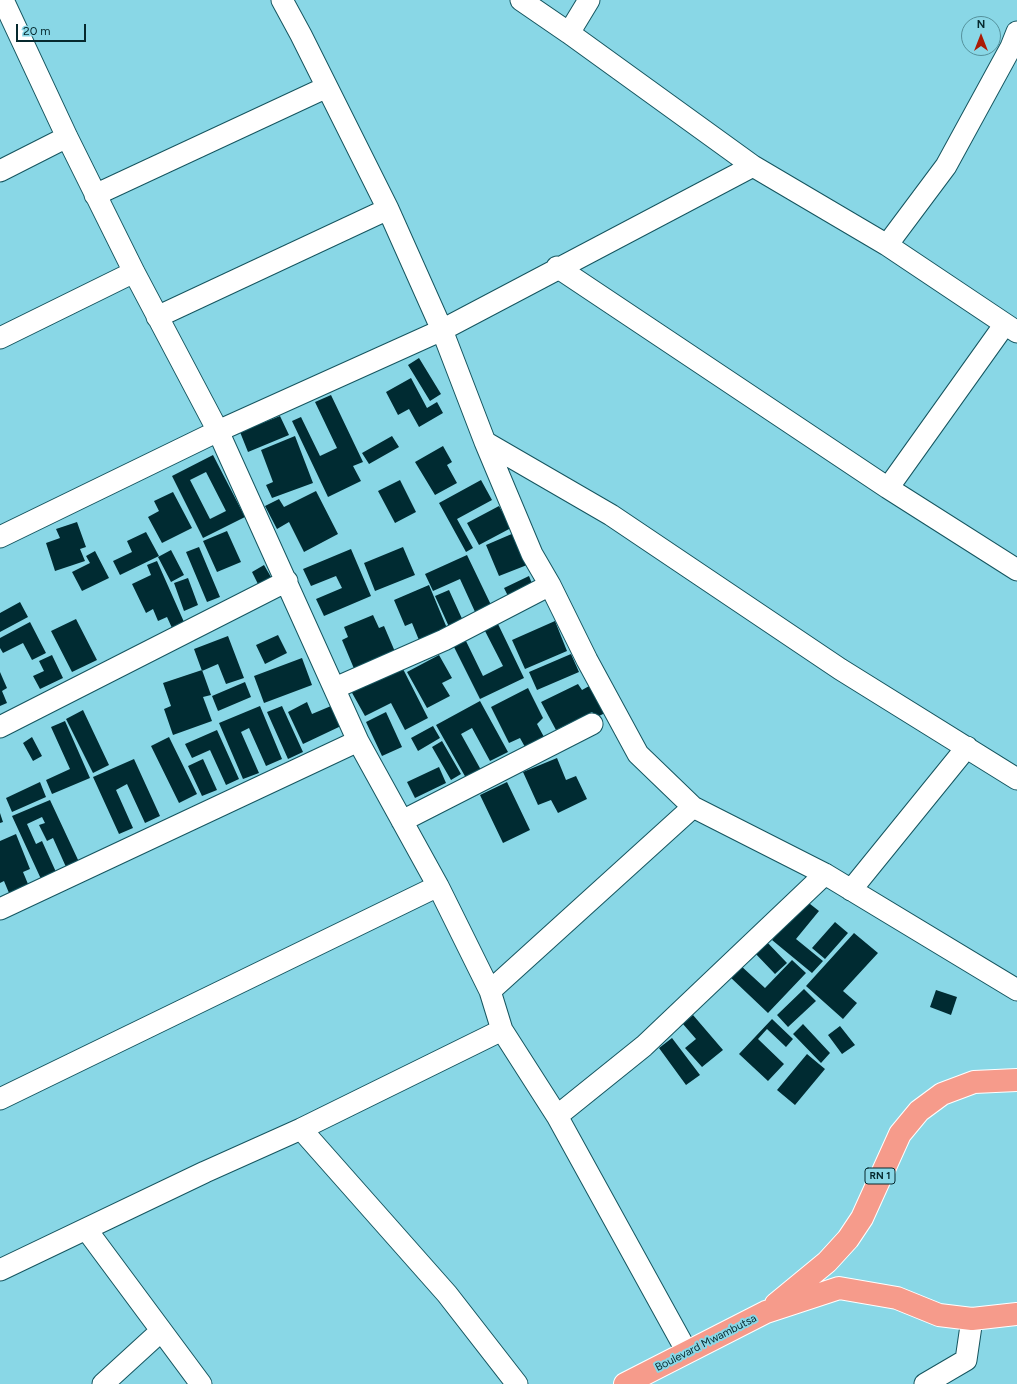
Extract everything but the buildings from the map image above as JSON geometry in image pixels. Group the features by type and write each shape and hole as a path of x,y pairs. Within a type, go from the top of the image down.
{"highway":[{"name":"Boulevard Mwambutsa","path":"766,1312 827,1262 848,1239 862,1218 900,1134 919,1111 942,1094 974,1082 1017,1080"},
{"name":"Boulevard Mwambutsa","path":"625,1384 766,1312 839,1288 897,1298 940,1316 972,1319 1017,1314"}],"street":[{"path":"282,0 388,209 442,330 485,442 532,554 550,585 587,660 638,754 693,807 825,874 1017,990"},
{"path":"521,0 753,166 887,245 1011,328 888,488"},
{"path":"569,33 589,0"},
{"path":"3,6 95,195 157,317 218,431 358,741 438,886 490,991 502,1030 557,1116 687,1352"},
{"path":"887,245 946,166 1011,47 1017,32"},
{"path":"95,195 327,87"},
{"path":"0,171 67,137"},
{"path":"0,537 218,431 442,330 557,268 753,166"},
{"path":"157,317 388,209"},
{"path":"557,268 888,488 1017,570"},
{"path":"0,338 134,272"},
{"path":"485,442 612,515 840,669 1017,779"},
{"path":"0,727 287,581"},
{"path":"334,688 444,640 550,585"},
{"path":"402,821 592,724"},
{"path":"0,909 358,741"},
{"path":"851,890 967,747"},
{"path":"490,991 693,807"},
{"path":"557,1116 644,1046 825,874"},
{"path":"0,1099 438,886"},
{"path":"0,1270 301,1129 502,1030"},
{"path":"301,1129 447,1294 517,1384"},
{"path":"86,1229 201,1384"},
{"path":"925,1384 966,1360 972,1319"},
{"path":"103,1384 161,1331"}]}
